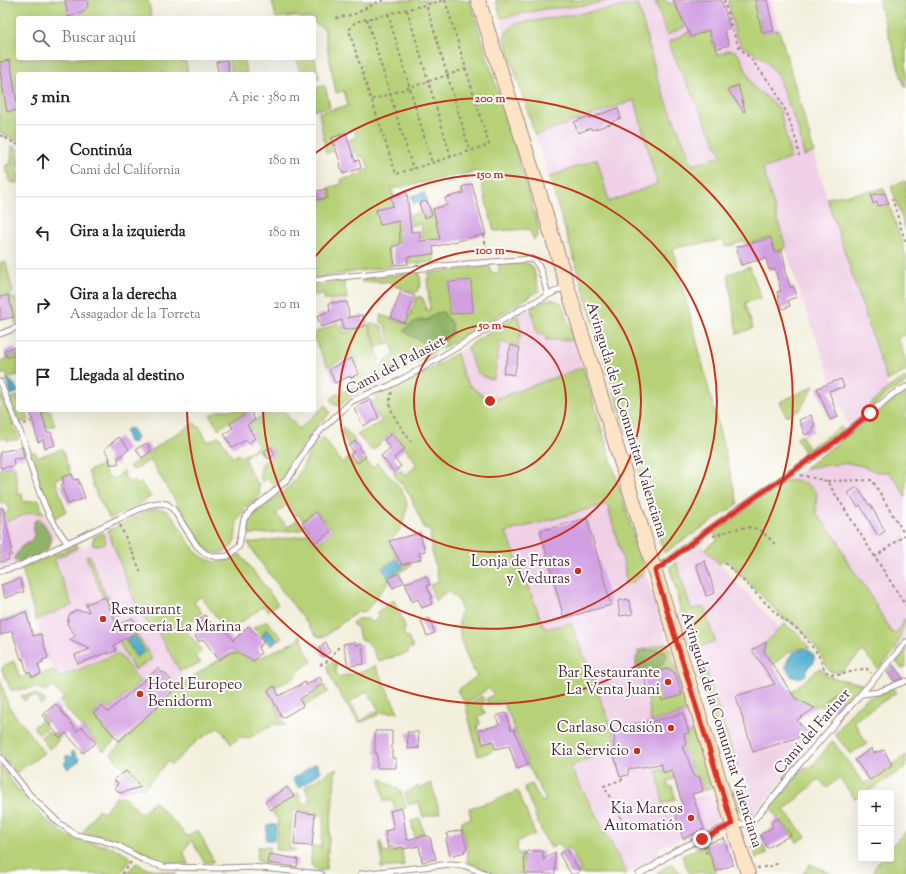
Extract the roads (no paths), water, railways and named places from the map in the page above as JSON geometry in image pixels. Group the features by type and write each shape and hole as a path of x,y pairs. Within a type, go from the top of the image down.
{"main road":[{"name":"Avinguda de la Comunitat Valenciana","path":"478,0 534,175 566,286 747,872"}],"lane":[{"path":"316,281 441,266 532,259 535,260 538,265 548,295"},
{"name":"Camí del Palasiet","path":"0,571 19,566 148,505 158,503 166,504 173,509 197,546 206,554 217,558 228,556 239,546 244,519 251,510 274,492 290,476 307,447 321,430 352,401 395,383 566,286"},
{"path":"0,334 16,328"},
{"path":"0,382 28,452 28,458 48,515 57,530 68,543"},
{"path":"655,571 702,535 836,441 893,394 906,387"},
{"name":"Camí del Fariner","path":"732,824 750,824 801,762 906,642"},
{"path":"862,694 878,692 906,681"},
{"path":"0,757 30,795 59,823 76,835 101,840 119,846 136,856 164,868 252,867 322,874"},
{"path":"639,874 675,851 732,824"},
{"path":"361,874 460,864 486,874"}],"water":[{"path":"424,192 427,199 414,204 411,196"},
{"path":"6,379 12,382 16,388 16,393 11,395"},
{"path":"128,428 132,429 137,438 134,443 129,442 125,431"},
{"path":"396,559 404,567 388,577 382,568"},
{"path":"267,630 277,641 272,646 261,636"},
{"path":"135,635 145,652 136,657 126,640"},
{"path":"805,649 814,655 814,663 808,667 805,676 798,678 792,677 786,668 787,661 791,655 797,651"},
{"path":"73,751 80,760 68,769 64,763 67,760 65,757 68,755 71,757 73,756 71,753"},
{"path":"316,763 321,772 299,788 293,779"},
{"path":"267,825 276,825 274,841 266,840"}],"place":[{"name":"Lonja de Frutas y Veduras","path":"578,571"},
{"name":"Restaurant Arrocería La Marina","path":"103,619"},
{"name":"Bar Restaurante La Venta Juani","path":"668,682"},
{"name":"Hotel Europeo Benidorm","path":"140,694"},
{"name":"Carlaso Ocasión","path":"671,728"},
{"name":"Kia Servicio","path":"637,751"},
{"name":"Kia Marcos Automatión","path":"691,818"}]}
